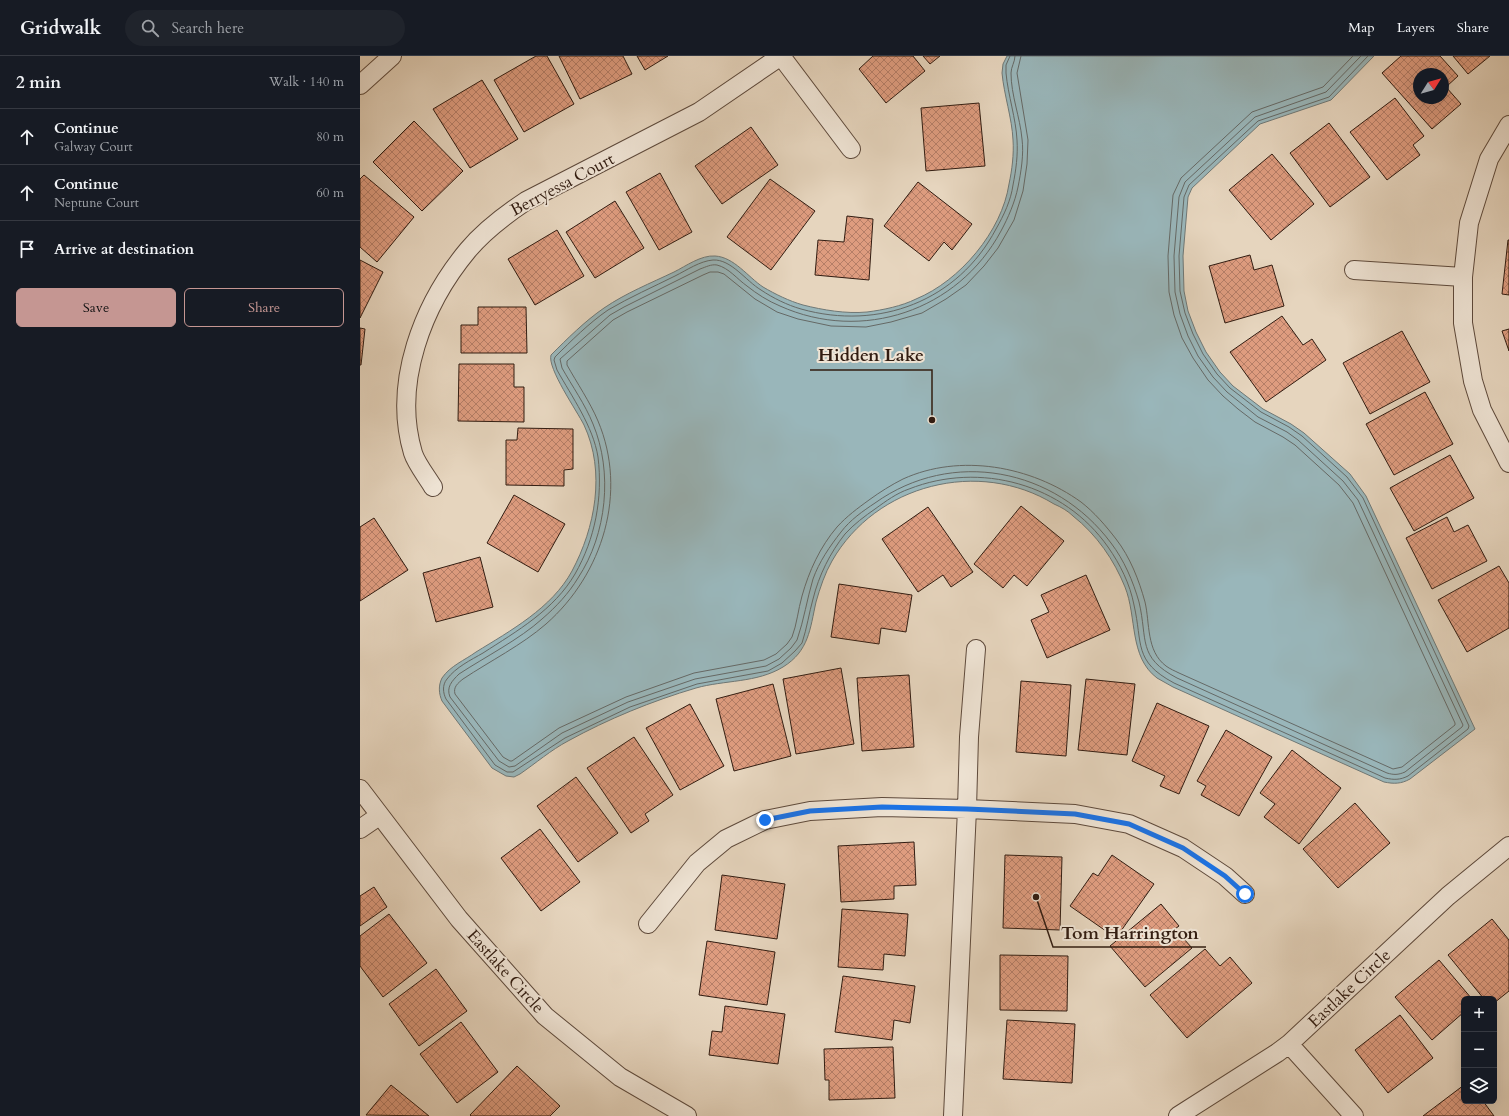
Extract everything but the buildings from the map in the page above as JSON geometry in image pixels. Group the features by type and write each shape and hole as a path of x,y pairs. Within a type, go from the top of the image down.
{"street":[{"path":"360,85 392,56"},
{"path":"781,56 851,149"},
{"name":"Berryessa Court","path":"433,487 413,455 406,420 407,382 417,339 442,288 468,250 502,217 526,201 699,112 781,56"},
{"path":"1509,125 1489,159 1469,223 1463,277 1463,323 1473,381 1482,410 1509,463"},
{"path":"1354,270 1463,277"},
{"path":"953,1116 969,737 976,649"},
{"name":"Eastlake Circle","path":"360,789 379,816 459,919 545,1016 620,1077 687,1116"},
{"path":"648,924 697,863 726,839 765,820 810,811 882,807 1075,814 1129,824 1183,848 1225,876 1245,894"},
{"path":"360,830 379,816"},
{"name":"Eastlake Circle","path":"1178,1116 1289,1044 1448,896 1509,846"},
{"path":"1289,1044 1354,1116"}],"water":[{"path":"1007,56 1374,56 1331,100 1260,124 1192,188 1188,197 1183,256 1184,291 1188,311 1196,332 1206,352 1220,372 1233,386 1263,409 1304,433 1350,474 1366,496 1475,729 1407,781 1400,783 1388,783 1173,687 1157,678 1148,669 1142,659 1135,636 1129,599 1121,577 1104,548 1082,523 1069,512 1025,490 994,483 962,482 931,486 902,497 875,513 851,535 832,561 825,576 816,602 810,630 803,647 792,661 783,667 751,679 696,688 630,711 583,733 550,752 514,777 506,776 492,768 442,701 439,690 442,678 453,667 529,618 564,584 572,571 587,537 595,500 595,462 591,443 584,425 563,390 553,369 551,355 583,324 612,303 704,257 722,257 735,264 763,287 782,297 803,305 827,310 867,312 879,310 905,304 932,291 963,267 976,252 998,219 1005,202 1011,173 1013,151 1011,123 1002,73 1003,64"}],"place":[{"name":"Hidden Lake","path":"932,420"},
{"name":"Tom Harrington","path":"1036,897"}],"route":[{"path":"765,820 810,811 882,807 1075,814 1129,824 1183,848 1225,876 1245,894"}]}
